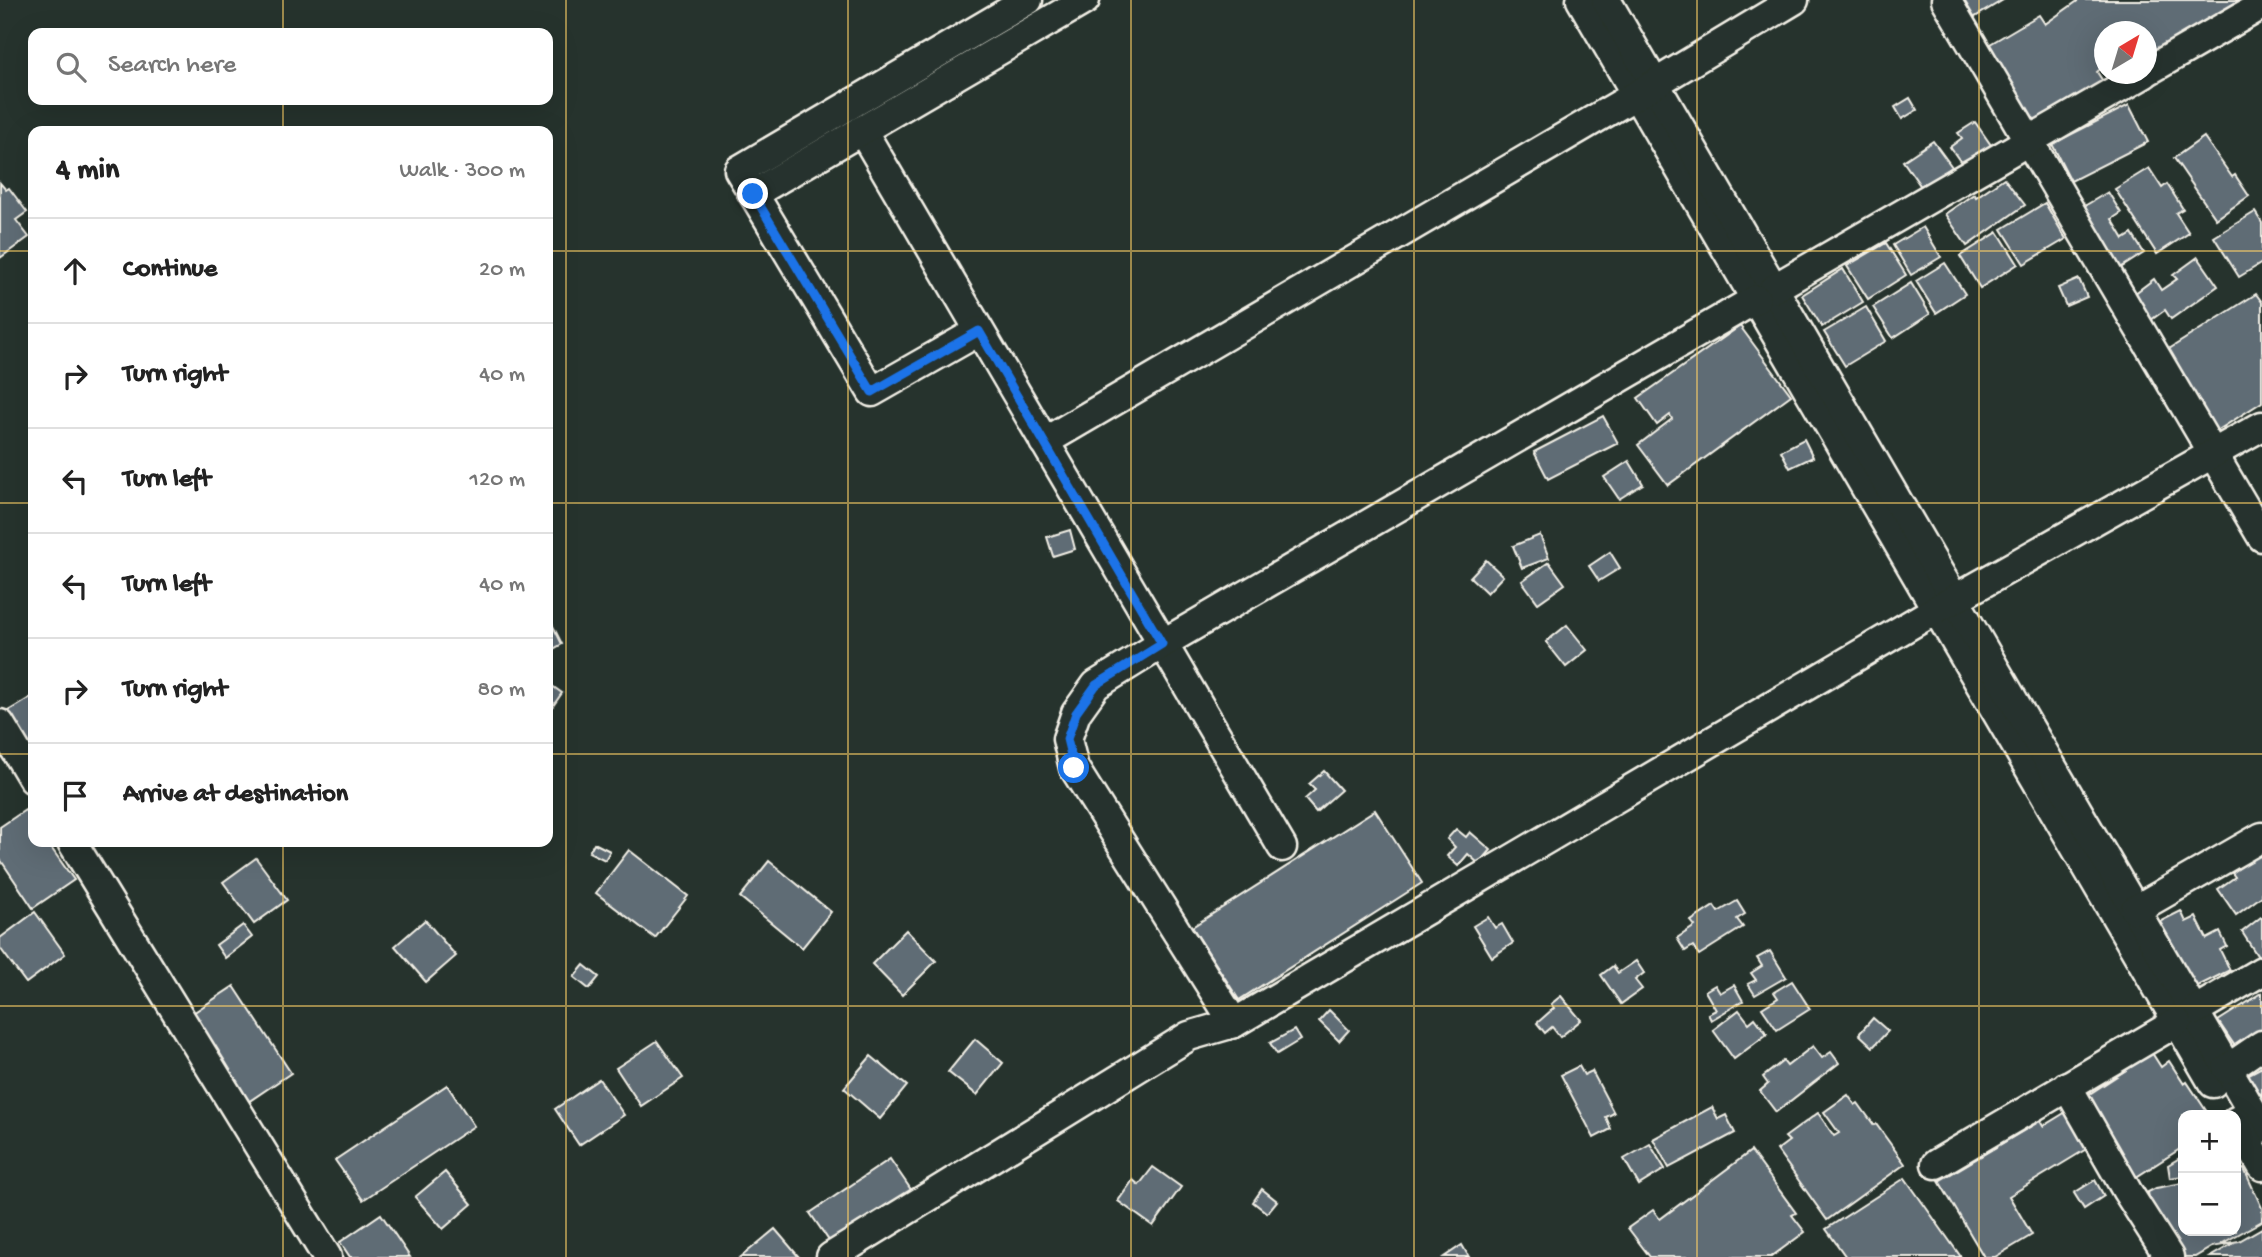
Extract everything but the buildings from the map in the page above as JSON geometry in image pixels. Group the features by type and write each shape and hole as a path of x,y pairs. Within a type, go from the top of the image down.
{"street":[{"path":"746,182 1028,0"},
{"path":"746,182 862,130 1085,0"},
{"path":"1581,0 1646,90 2186,1016 2227,1069 2262,1128"},
{"path":"1606,0 1646,90"},
{"path":"1044,442 1646,90 1794,0"},
{"path":"1946,0 2262,537"},
{"path":"2157,67 2262,5"},
{"path":"1234,1023 1074,768 1067,739 1076,713 1096,685 1162,644 2127,84"},
{"path":"862,130 1282,847"},
{"path":"746,182 872,392 979,331"},
{"path":"831,1257 1189,1036 1234,1023 1946,605 2262,426"},
{"path":"1946,605 2135,910 2230,1110"},
{"path":"0,724 28,771"},
{"path":"2135,910 2262,836"},
{"path":"75,847 327,1257"},
{"path":"1936,1164 2262,971"},
{"path":"2227,1069 2262,1045"},
{"path":"2067,1086 2127,1191 2169,1257"},
{"path":"2241,1130 2262,1166"}],"route":[{"path":"753,194 872,392 979,331 1162,644 1096,685 1076,713 1067,739 1074,768"}]}
